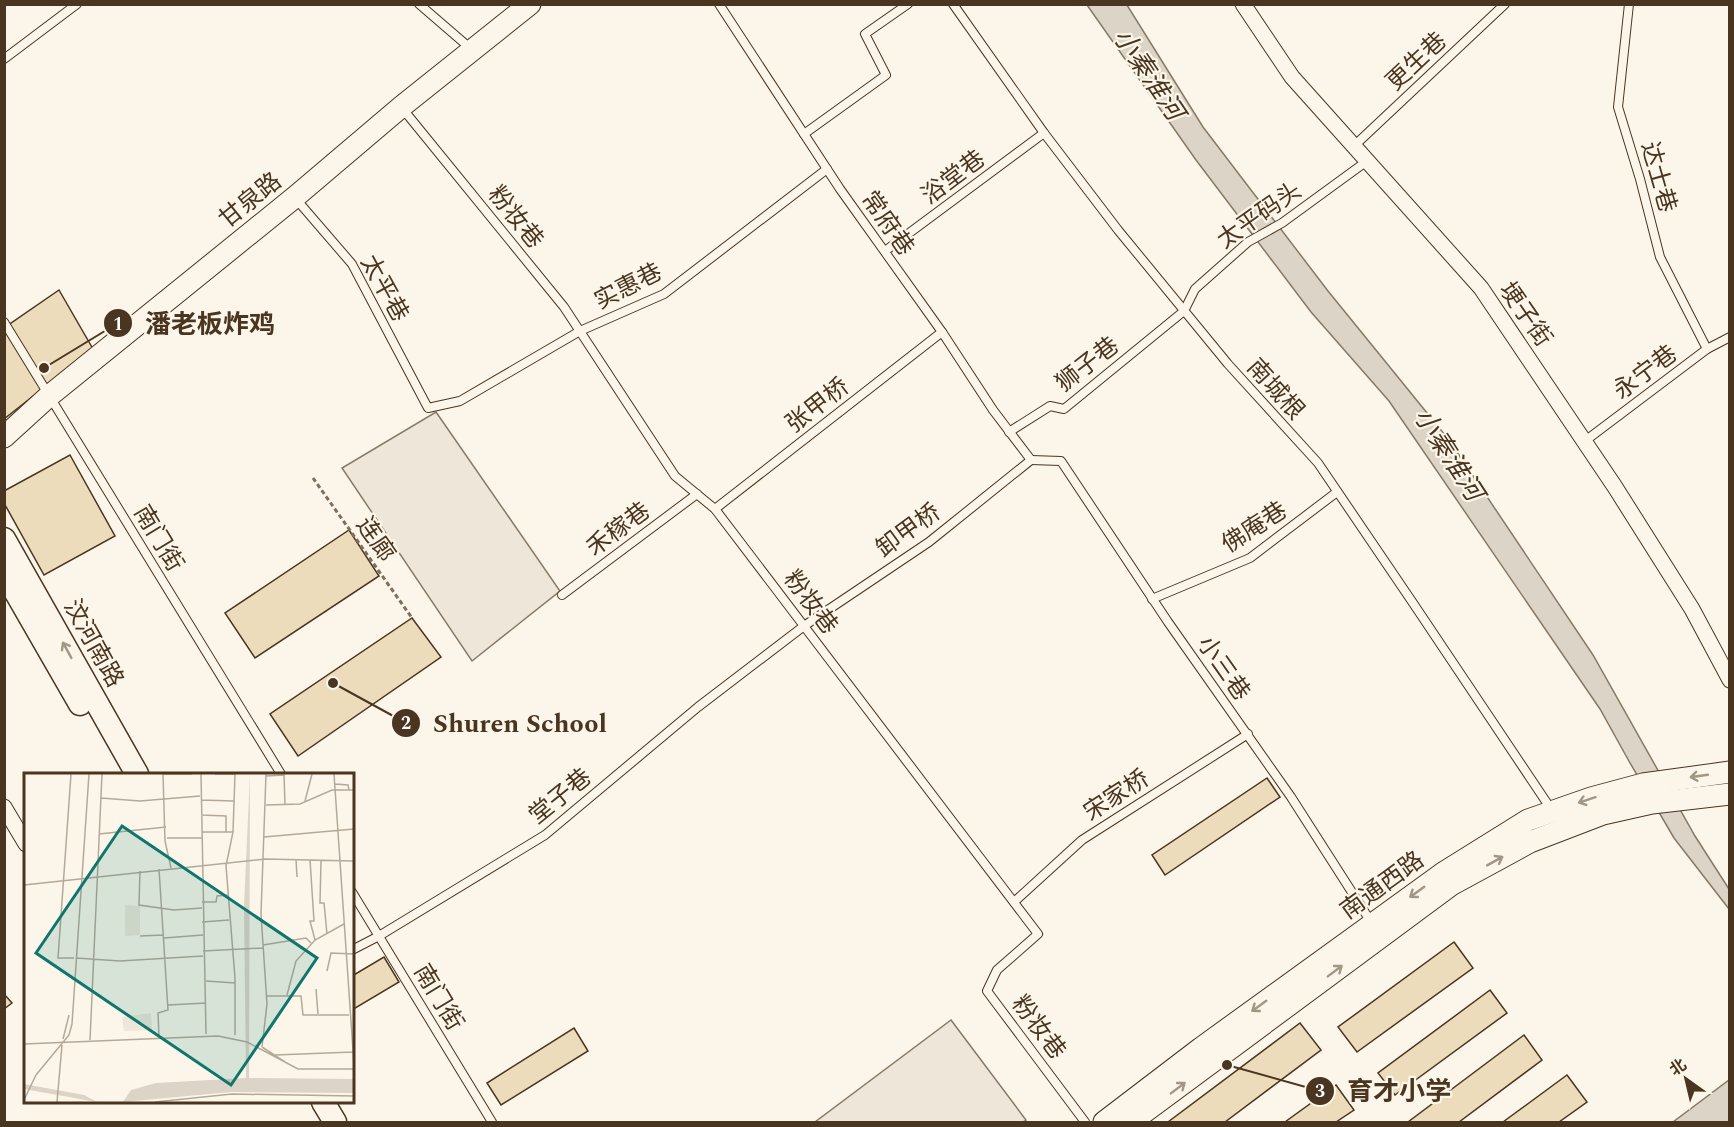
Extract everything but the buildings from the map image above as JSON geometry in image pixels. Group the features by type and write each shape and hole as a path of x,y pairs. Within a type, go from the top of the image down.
{"main road":[{"name":"甘泉路","path":"4,437 49,396 295,197 401,106 530,4"},
{"name":"汶河南路","path":"4,539 136,773"},
{"name":"汶河南路","path":"4,572 119,773"},
{"name":"南通西路","path":"1131,1122 1451,885 1530,842 1648,794 1669,780 1730,772"},
{"name":"南通西路","path":"1104,1122 1201,1048 1443,873 1528,820 1591,798 1648,794 1686,798 1730,794"},
{"path":"307,1103 318,1122"},
{"path":"324,1103 335,1122"}],"street":[{"name":"埂子街","path":"1243,4 1292,77 1481,288 1585,441 1692,609 1730,680"},
{"path":"4,807 24,841"}],"lane":[{"path":"4,59 77,4"},
{"path":"419,4 473,51"},
{"name":"常府巷","path":"719,4 804,134 942,332 993,410 1030,460"},
{"path":"804,134 886,75 865,34 908,4"},
{"name":"南城根","path":"953,4 1044,133 1118,230 1228,364 1318,463 1552,812"},
{"name":"更生巷","path":"1354,146 1505,4"},
{"name":"达士巷","path":"1629,4 1618,107 1660,257 1707,349"},
{"name":"粉妆巷","path":"401,106 564,308 675,476 716,509 1038,934 997,970 987,991 1085,1122"},
{"name":"浴堂巷","path":"885,251 1044,133"},
{"name":"太平码头","path":"1184,311 1195,289 1248,242 1282,223 1367,161"},
{"name":"实惠巷","path":"428,408 460,401 580,331 664,294 828,169"},
{"name":"太平巷","path":"295,197 352,264 428,408"},
{"name":"狮子巷","path":"1009,432 1050,406 1064,409 1184,311"},
{"name":"南门街","path":"4,322 280,773"},
{"name":"张甲桥","path":"716,509 942,332"},
{"name":"永宁巷","path":"1585,441 1707,349 1730,337"},
{"name":"小三巷","path":"1030,460 1061,461 1152,599 1291,796 1372,924"},
{"name":"卸甲桥","path":"804,626 929,542 1030,460"},
{"name":"佛庵巷","path":"1152,599 1250,558 1337,492"},
{"name":"禾稼巷","path":"562,595 697,494"},
{"name":"堂子巷","path":"354,949 545,835 698,706 804,626"},
{"name":"宋家桥","path":"1014,902 1082,840 1248,734"},
{"name":"南门街","path":"354,895 492,1122"}],"path":[{"name":"连廊","path":"314,478 412,618"}],"shaded area":[{"path":"436,412 560,591 472,661 342,468"},
{"path":"951,1020 1026,1120 1023,1122 815,1122"}],"water":[{"name":"小秦淮河","path":"1087,5 1127,5 1203,127 1328,291 1449,440 1593,655 1695,836 1729,889 1729,909 1674,838 1600,709 1389,401 1311,312 1196,160"},
{"path":"1729,1080 1729,1122 1673,1122"}],"place":[{"name":"潘老板炸鸡","path":"44,368"},
{"name":"Shuren School","path":"333,683"},
{"name":"育才小学","path":"1227,1065"}]}
